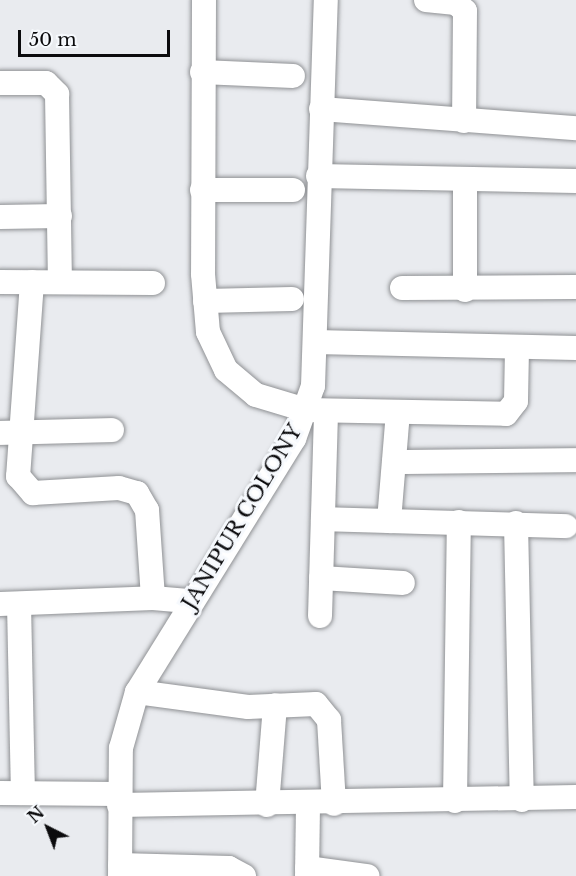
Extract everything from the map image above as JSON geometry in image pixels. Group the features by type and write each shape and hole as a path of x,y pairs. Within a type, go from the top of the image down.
{"street":[{"path":"204,0 202,190 205,301 208,332 240,384 316,410 506,414 516,401 517,349"},
{"name":"JANIPUR COLONY","path":"120,871 118,799 121,748 137,692 191,601 294,439 316,410 318,176 326,0"},
{"path":"426,0 456,3 465,11 464,121"},
{"path":"202,72 293,76"},
{"path":"0,83 46,83 55,89 60,282"},
{"path":"321,109 576,128"},
{"path":"318,176 576,181"},
{"path":"465,179 465,290"},
{"path":"202,190 293,190"},
{"path":"0,217 60,216"},
{"path":"0,282 153,283"},
{"path":"32,282 12,433 18,476 27,490 119,488 143,500 153,598"},
{"path":"402,288 465,290 576,287"},
{"path":"205,301 292,299"},
{"path":"315,342 517,349 576,348"},
{"path":"316,410 323,519 320,616"},
{"path":"389,521 398,412"},
{"path":"12,433 112,430"},
{"path":"394,462 576,460"},
{"path":"323,519 566,526"},
{"path":"455,801 459,522"},
{"path":"516,523 522,800"},
{"path":"321,578 403,582"},
{"path":"191,601 153,598 10,604 12,794 267,805 576,797"},
{"path":"137,692 275,705 304,702 324,711 332,736 334,804"},
{"path":"267,805 275,705"},
{"path":"308,804 307,872 367,876"},
{"path":"120,871 194,872 237,869 244,876"}]}
